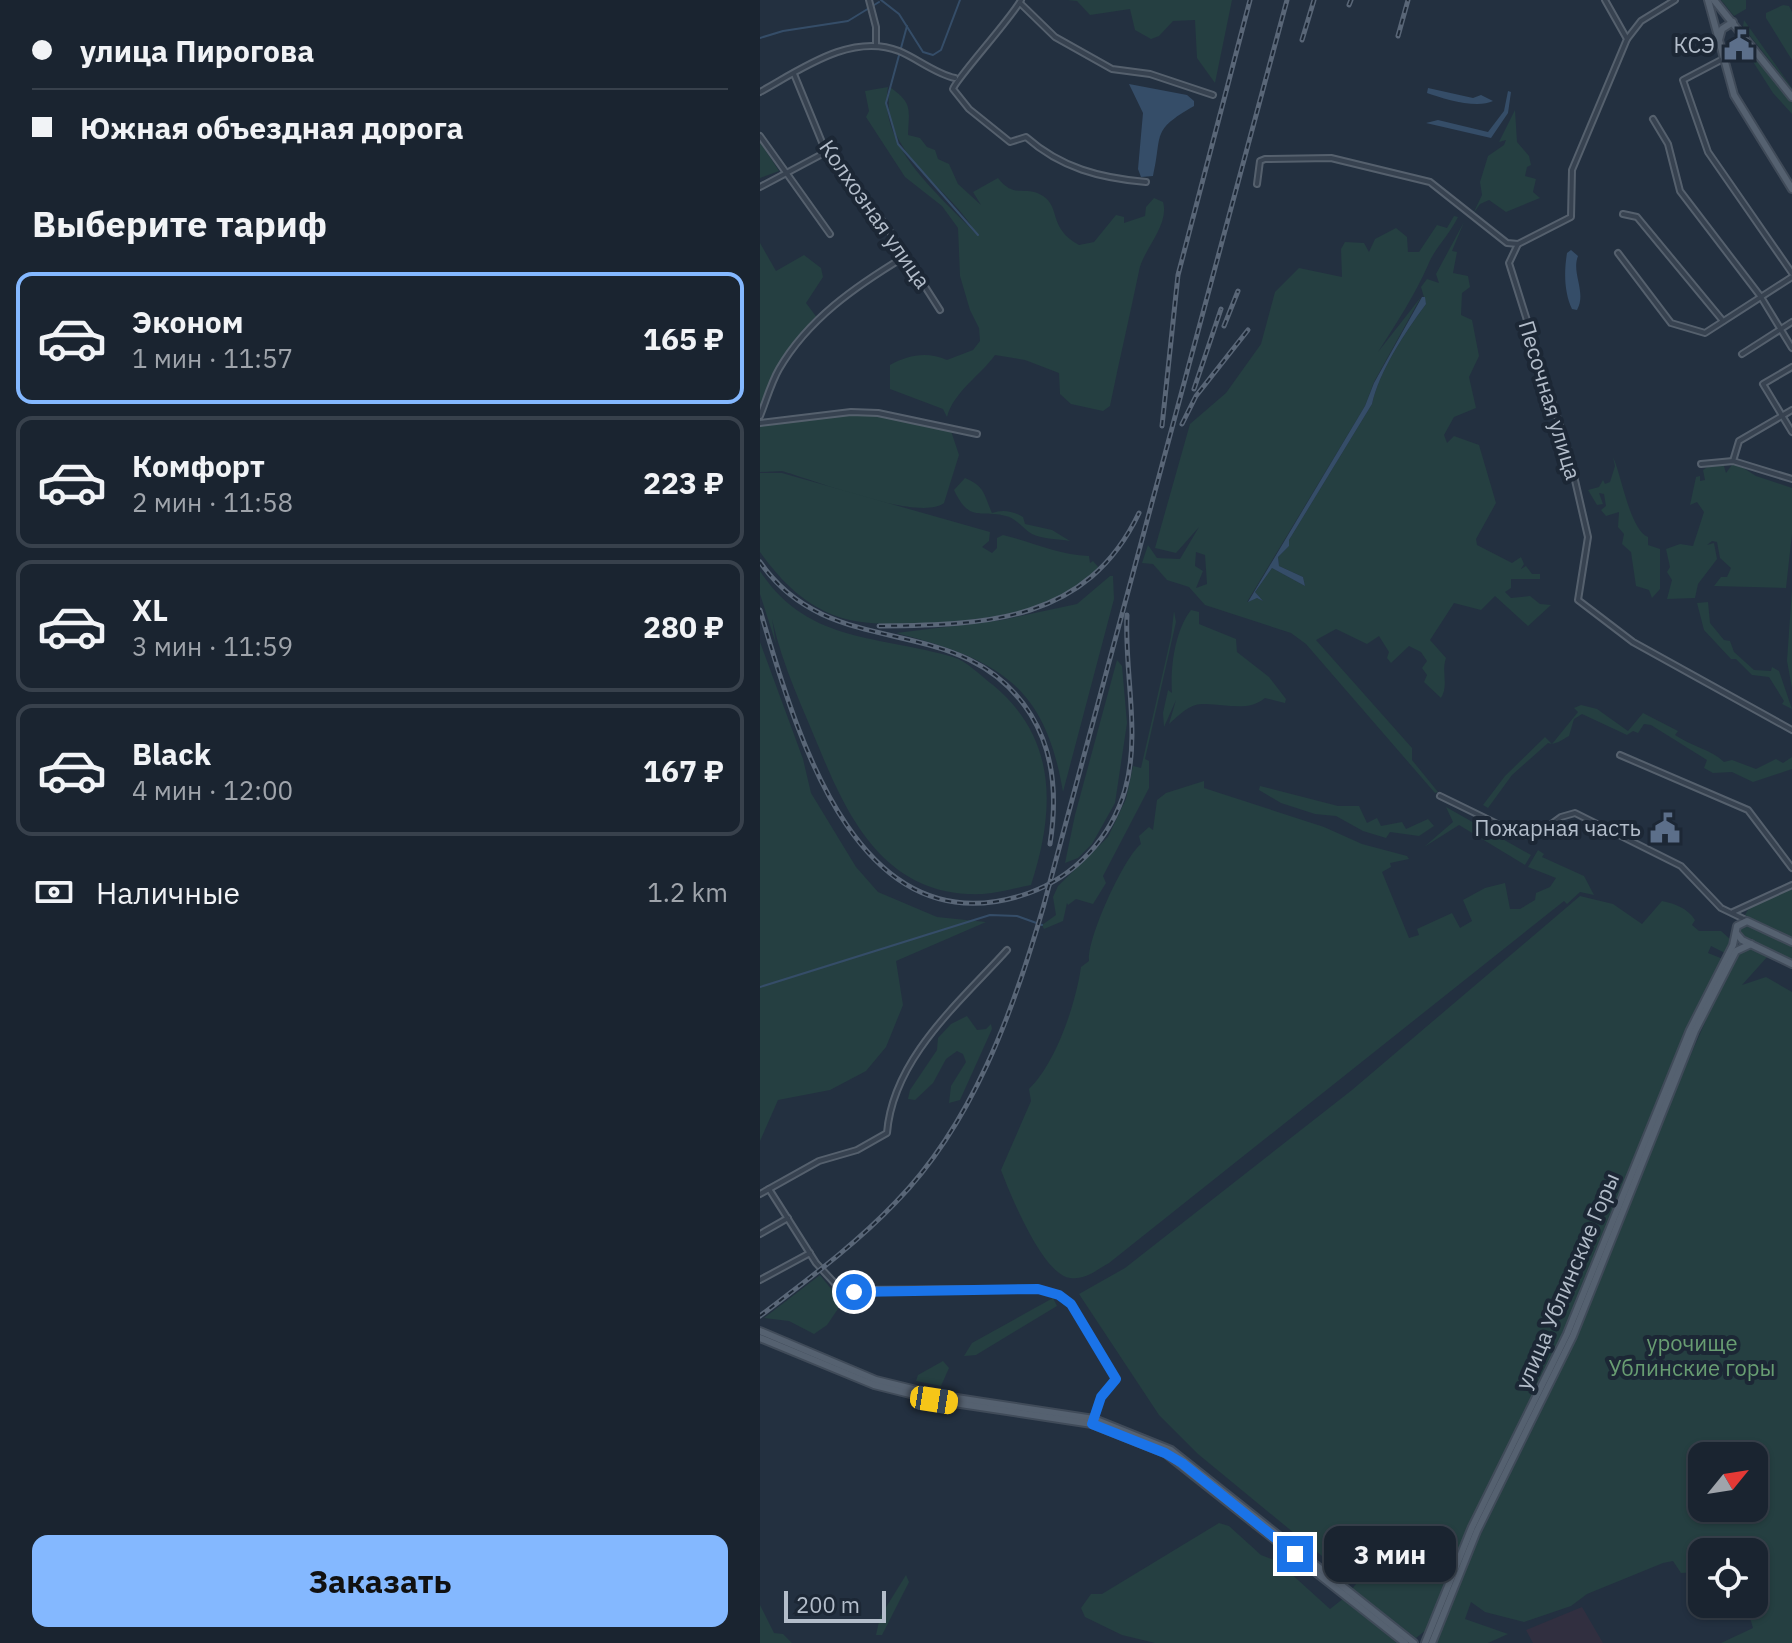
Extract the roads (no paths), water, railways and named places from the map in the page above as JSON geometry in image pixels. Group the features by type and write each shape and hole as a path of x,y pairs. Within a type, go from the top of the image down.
{"main road":[{"path":"1714,0 1792,95"},
{"path":"1714,0 1723,59 1739,107 1792,189"},
{"path":"1719,40 1722,29 1733,22"},
{"path":"1792,942 1747,921 1736,928 1739,937 1792,964"},
{"name":"улица Ублинские Горы","path":"1432,1643 1434,1626 1472,1527 1567,1334 1672,1073 1733,945 1736,928"},
{"name":"улица Ублинские Горы","path":"1425,1643 1573,1336 1695,1031 1736,951 1743,945 1751,944"},
{"path":"760,1331 775,1341 874,1385 934,1400 1093,1422 1165,1453 1182,1463 1404,1640 1414,1643"},
{"path":"760,1338 775,1341"},
{"path":"1404,1640 1421,1638 1434,1626"}],"street":[{"path":"1605,0 1627,39"},
{"path":"1257,184 1260,161 1265,159 1331,158 1430,182 1507,243 1518,244 1571,217 1572,170 1627,39 1641,21 1675,0"},
{"path":"1146,182 1068,167 1049,157 1026,137 1010,142 969,109 953,89 955,78 982,54 1021,1 1055,37 1112,69 1150,74 1213,95"},
{"path":"869,5 876,46"},
{"path":"760,92 823,56 876,46 902,52 955,78"},
{"path":"1618,253 1671,323 1705,333 1792,275 1708,152 1683,80 1723,59"},
{"name":"Колхозная улица","path":"794,74 826,152 885,224 940,310"},
{"path":"1653,119 1668,144 1680,191 1761,297 1792,348"},
{"path":"760,136 785,176 830,234"},
{"path":"760,187 826,152"},
{"path":"1623,214 1637,217 1723,321"},
{"name":"Песочная улица","path":"1518,244 1511,253 1511,273 1569,454 1588,537 1578,600 1633,642 1792,730"},
{"path":"760,416 779,369 813,325 849,291 904,257"},
{"path":"1742,354 1792,322"},
{"path":"1792,367 1763,384 1792,432"},
{"path":"1733,461 1739,441 1792,410"},
{"path":"760,423 851,412 878,413 977,434"},
{"path":"1701,464 1733,461 1792,479"},
{"path":"1620,755 1748,810 1792,868"},
{"path":"1440,796 1520,835 1532,836 1575,813 1687,870 1728,912 1747,921"},
{"path":"1728,912 1742,910 1792,885"},
{"path":"1736,928 1742,910"},
{"path":"1742,910 1747,921"},
{"path":"760,1194 819,1161 857,1150 887,1133 894,1093 923,1047 951,1006 1007,950"},
{"path":"769,1189 810,1253 836,1286 848,1292 1038,1289 1065,1298 1078,1312 1116,1379 1101,1397 1093,1422"},
{"path":"760,1234 788,1218"},
{"path":"760,1280 810,1253"}],"water":[{"path":"1129,84 1187,95 1194,101 1194,106 1164,128 1153,176 1141,177 1138,169 1143,113"},
{"path":"1428,88 1473,98 1481,95 1493,101 1478,104 1460,102 1427,93"},
{"path":"1508,91 1511,92 1508,113 1491,138 1426,123 1438,120 1488,132 1504,111"},
{"path":"1571,250 1578,256 1576,269 1580,303 1577,310 1572,309 1565,281 1567,253"},
{"path":"1422,297 1425,297 1426,304 1387,366 1372,404 1289,540 1289,546 1278,557 1279,566 1303,577 1305,586 1272,568 1255,592 1263,601 1257,598 1248,602 1365,406 1374,383"}],"waterway":[{"path":"881,0 899,14 923,52 933,55 941,50 960,0"},
{"path":"760,38 783,31 848,21 879,2"},
{"path":"907,26 886,103 898,144 978,235"},
{"path":"760,987 990,915 1017,916 1042,925"}],"railway":[{"path":"1162,426 1178,275 1250,0"},
{"path":"760,1316 864,1233 923,1171 968,1102 1004,1026 1043,908 1287,0"},
{"path":"1302,40 1314,0"},
{"path":"1349,5 1351,0"},
{"path":"1398,36 1408,0"},
{"path":"1224,326 1238,291"},
{"path":"1194,389 1221,309"},
{"path":"1182,424 1196,396 1248,330"},
{"path":"879,626 958,623 995,619 1030,610 1062,596 1092,576 1117,549 1139,513"},
{"path":"760,562 789,594 823,615 970,660 1003,682 1031,715 1045,745 1053,794 1050,844"},
{"path":"760,610 793,714 815,769 843,820 877,862 919,892 969,903 1029,893 1046,886 1076,866 1111,824 1125,790 1132,747 1127,615"}],"place":[{"name":"КСЭ","path":"1739,45"},
{"name":"Пожарная часть","path":"1665,828"}],"park label":[{"name":"урочище Ублинские горы","path":"1692,1356"}]}
